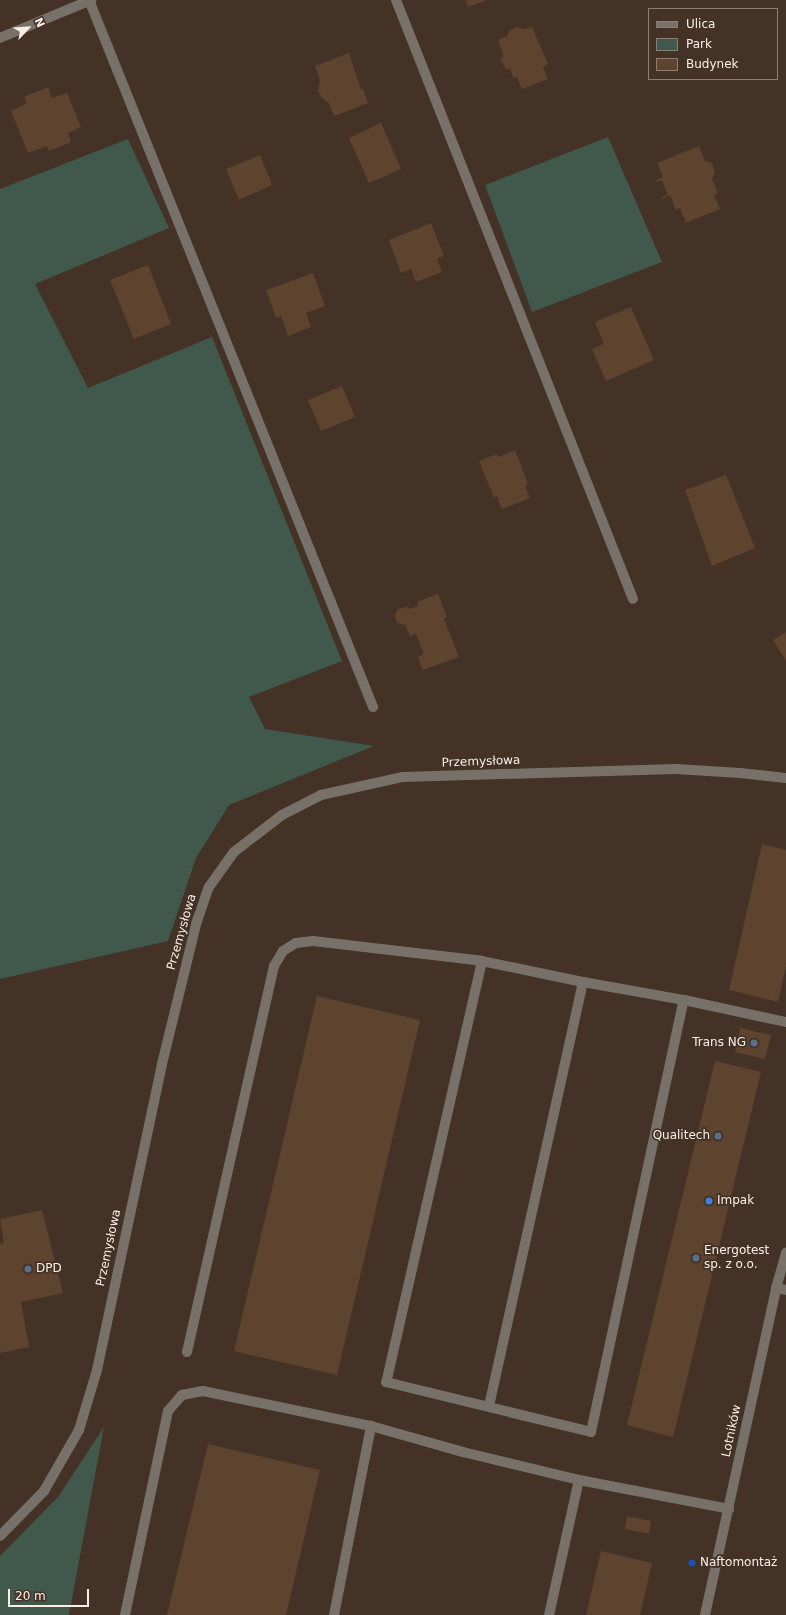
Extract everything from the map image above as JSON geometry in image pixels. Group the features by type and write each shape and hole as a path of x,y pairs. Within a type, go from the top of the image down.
{"street":[{"path":"0,38 90,0 373,707"},
{"path":"396,0 633,599"},
{"name":"Przemysłowa","path":"0,1536 44,1491 79,1430 97,1370 162,1064 196,924 209,887 234,852 282,815 322,795 403,777 676,769 740,773 786,778"},
{"path":"187,1352 274,966 283,951 296,943 313,941 482,961 583,982 684,1000 786,1022"},
{"path":"482,961 386,1382 591,1432 684,1000"},
{"path":"489,1406 583,982"},
{"name":"Lotników","path":"705,1615 781,1289 786,1252"},
{"path":"125,1615 168,1411 182,1395 203,1391 372,1426 463,1452 580,1480 729,1509"},
{"path":"334,1615 372,1426"},
{"path":"549,1615 580,1480"}],"green space":[{"path":"608,137 662,262 532,312 485,185"},
{"path":"128,139 169,228 35,284 88,388 212,337 342,661 249,697 265,729 374,746 229,805 196,858 168,941 0,979 0,189"},
{"path":"104,1427 69,1615 0,1615 0,1556 58,1497"}],"building":[{"path":"466,0 487,0 468,7"},
{"path":"517,27 523,29 532,27 548,64 543,67 548,79 522,89 517,77 513,78 510,68 506,70 500,58 504,57 498,40 508,36 509,31"},
{"path":"349,53 361,89 363,89 368,103 334,116 329,103 322,98 318,91 320,80 315,66"},
{"path":"48,87 52,98 67,93 81,127 68,133 71,142 49,151 47,146 28,153 11,111 27,103 24,97"},
{"path":"381,123 401,169 369,183 349,138"},
{"path":"699,146 705,161 712,163 715,173 712,179 718,193 714,195 720,209 686,223 680,208 676,210 670,195 662,199 662,197 668,195 662,180 655,181 663,177 657,163"},
{"path":"260,155 272,185 239,200 226,169"},
{"path":"431,223 444,256 437,259 442,272 416,282 411,269 401,273 389,240"},
{"path":"148,265 171,324 134,339 110,280"},
{"path":"313,273 325,306 306,313 311,327 288,336 281,316 276,318 266,290"},
{"path":"631,307 654,360 606,381 592,349 604,344 595,322"},
{"path":"342,386 355,417 321,431 308,400"},
{"path":"515,450 528,484 525,486 530,498 502,509 497,496 494,498 479,461 497,454 498,457"},
{"path":"726,475 755,548 712,566 685,490"},
{"path":"438,594 447,617 444,619 459,657 423,670 418,657 424,654 416,634 410,636 405,624 403,625 397,622 395,616 397,610 408,606 409,609 418,606 417,602"},
{"path":"786,632 786,661 773,640"},
{"path":"762,844 786,850 786,966 778,1002 729,990"},
{"path":"317,996 420,1020 337,1375 234,1351"},
{"path":"740,1028 771,1035 765,1059 735,1052"},
{"path":"715,1061 761,1072 673,1437 627,1425"},
{"name":"DPD","path":"42,1210 63,1293 21,1302 29,1347 0,1353 0,1244 4,1243 0,1219"},
{"path":"208,1444 320,1470 286,1615 167,1615"},
{"path":"627,1516 651,1521 649,1534 625,1529"},
{"path":"601,1551 652,1563 640,1615 586,1615"}],"place":[{"name":"Trans NG","path":"754,1043"},
{"name":"Qualitech","path":"718,1136"},
{"name":"Impak","path":"709,1201"},
{"name":"Energotest sp. z o.o.","path":"696,1258"},
{"name":"DPD","path":"28,1269"},
{"name":"Naftomontaż","path":"692,1563"}]}
